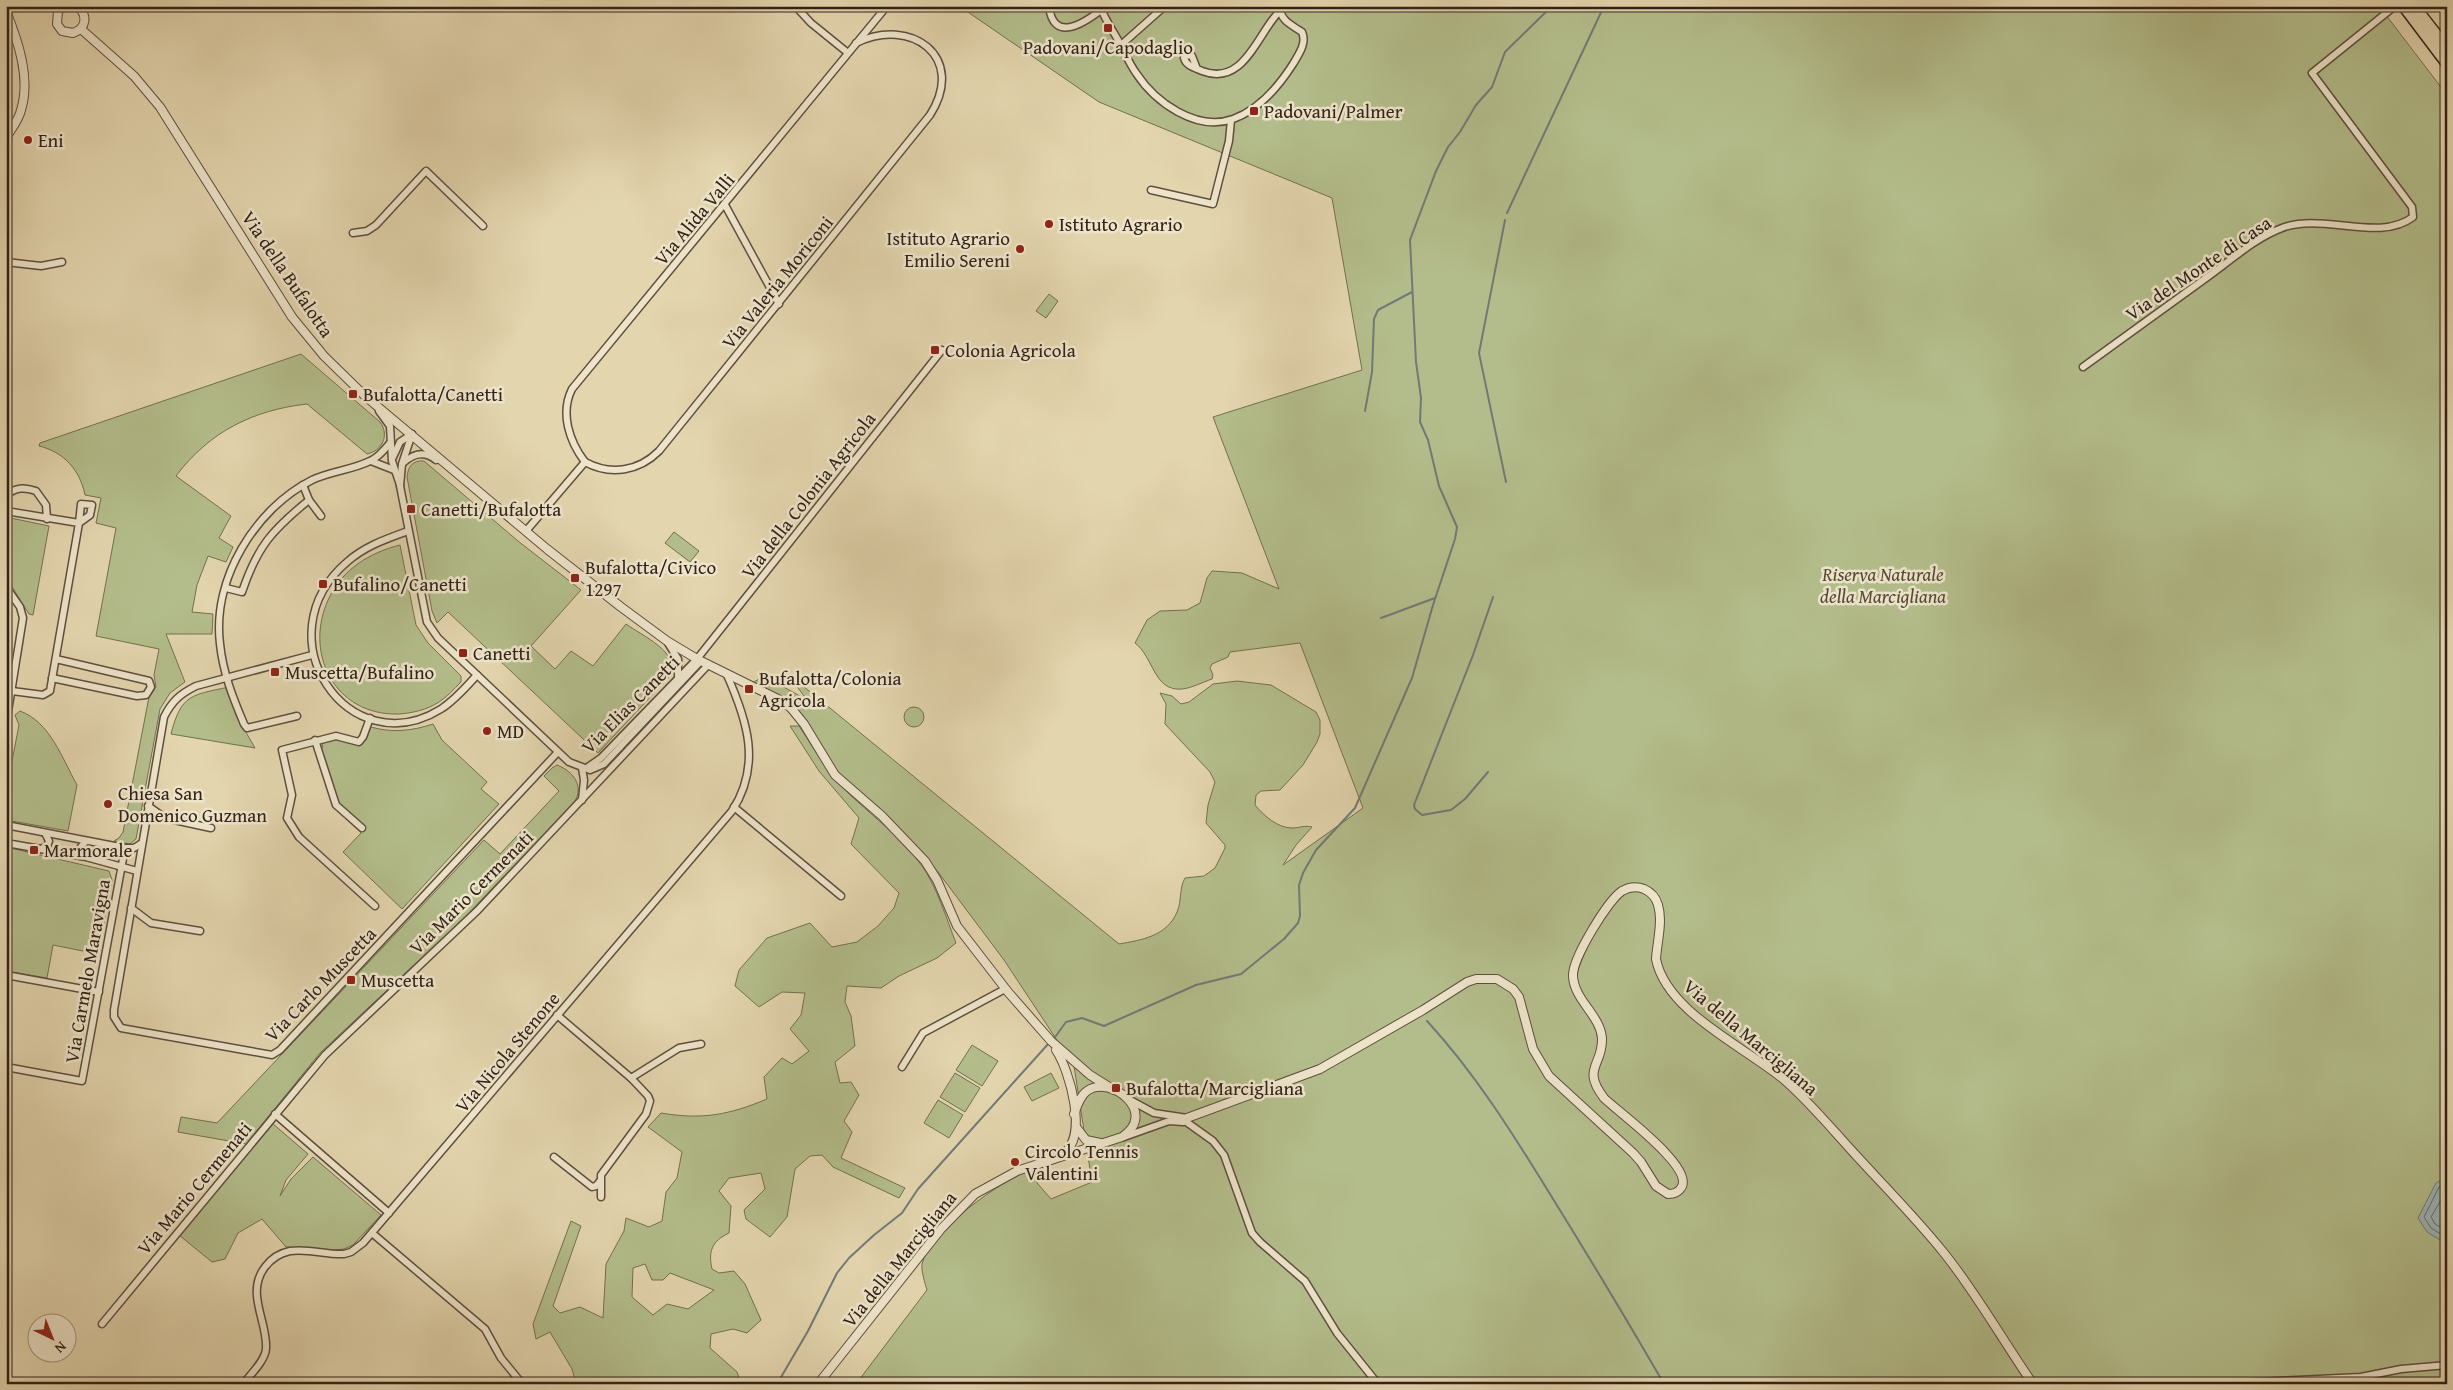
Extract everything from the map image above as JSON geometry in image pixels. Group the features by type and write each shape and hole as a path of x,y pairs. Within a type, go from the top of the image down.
{"highway":[{"path":"2404,6 2447,63"},
{"path":"2414,6 2447,49"}],"street":[{"path":"58,8 57,24 62,31 73,34 81,29 85,16 78,6"},
{"path":"800,6 798,9 811,23 848,53"},
{"name":"Via Alida Valli","path":"585,462 576,448 567,422 566,404 572,389 887,6"},
{"path":"1049,6 1050,16 1054,22 1069,28 1081,25 1100,8 1136,73 1150,90 1173,109 1197,119 1215,122 1231,120 1256,106 1269,95 1281,82 1301,48 1304,36 1302,32 1284,21 1279,9"},
{"path":"1121,46 1166,6"},
{"name":"Via del Monte di Casa","path":"2083,367 2252,245 2279,229 2313,222 2368,228 2398,224 2412,217 2412,207 2312,73 2396,6"},
{"path":"1197,69 1217,73 1231,70 1241,65 1279,9"},
{"path":"6,11 24,67 24,96 19,116 6,138"},
{"name":"Via della Bufalotta","path":"81,29 124,66 155,101 300,327 316,348 365,396 526,531 667,641 702,661 778,699 794,711 835,776 882,816 925,861 935,877 957,926 1005,989 1051,1041 1090,1075 1114,1090"},
{"name":"Via Valeria Moriconi","path":"585,462 598,468 614,470 631,469 646,463 659,451 930,115 938,98 942,81 939,63 933,52 922,42 902,34 873,36 856,44"},
{"path":"1151,190 1213,204 1229,141 1231,120"},
{"path":"353,233 367,230 376,224 426,171 483,226"},
{"path":"725,205 779,304"},
{"path":"6,262 41,266 62,262"},
{"name":"Via della Colonia Agricola","path":"702,661 942,350"},
{"path":"365,396 389,424 392,461 400,486"},
{"path":"392,461 400,442 412,434"},
{"path":"400,486 402,464 412,434"},
{"path":"297,716 247,728 226,678 219,641 226,588 248,537 274,508 303,486 329,472 371,461 390,443"},
{"path":"402,464 413,456 425,454 446,468 457,472"},
{"path":"371,461 394,470"},
{"path":"526,531 585,462"},
{"path":"303,486 309,500 321,516"},
{"name":"Via Elias Canetti","path":"400,486 427,622 435,636 571,764 590,770 604,764 678,678 702,661"},
{"path":"6,496 11,491 20,488 36,491 46,505 47,519"},
{"path":"226,588 242,592 252,564 261,547 279,525 309,500"},
{"path":"6,511 80,524 48,694 12,690"},
{"path":"408,532 366,548 338,571 324,592 313,616 311,629 312,655 319,674 335,696 349,708 370,718 396,722 429,716 450,702 477,675"},
{"path":"6,587 20,607 23,618 6,724"},
{"path":"667,641 678,659 678,678"},
{"name":"Via Carlo Muscetta","path":"312,655 196,686 182,693 169,707 164,717 114,1010 114,1017 121,1028 272,1055 280,1050 558,752"},
{"path":"52,678 137,696 146,695 151,687 149,681 133,675 56,659"},
{"name":"Via Elias Canetti","path":"582,768 595,763 634,729 702,661"},
{"name":"Via Mario Cermenati","path":"102,1324 325,1055 478,910 596,786 702,661"},
{"name":"Via Nicola Stenone","path":"243,1384 262,1360 266,1351 257,1288 258,1278 267,1264 276,1257 289,1252 348,1254 359,1247 734,807 747,774 750,747 743,712 727,674"},
{"path":"370,718 363,737 359,742 336,736 282,750 292,795 287,818 299,837 375,906"},
{"path":"315,740 336,804 362,828"},
{"path":"603,778 604,764"},
{"path":"581,802 584,780 582,768"},
{"path":"584,780 596,786"},
{"path":"148,806 165,818 211,828"},
{"path":"734,807 841,896"},
{"path":"6,825 125,848 134,848 142,843"},
{"path":"41,849 47,846 49,841 45,833"},
{"path":"82,856 81,847 86,841"},
{"path":"6,843 82,856 137,871"},
{"path":"121,866 139,860 133,852 125,848"},
{"name":"Via Carmelo Maravigna","path":"6,1067 82,1081 125,848"},
{"name":"Via della Marcigliana","path":"818,1384 941,1229 968,1200 1002,1178 1058,1157 1169,1122 1186,1120 1314,1072 1409,1018 1467,982 1476,979 1497,979 1513,989 1519,997 1533,1049 1549,1076 1633,1153 1659,1189 1668,1194 1678,1191 1683,1185 1684,1178 1675,1163 1604,1098 1596,1088 1593,1069 1600,1051 1600,1030 1582,999 1572,976 1580,955 1608,906 1622,891 1636,886 1650,892 1658,904 1656,959 1668,989 1688,1009 1785,1080 1839,1138 1944,1252 2033,1384"},
{"path":"131,908 151,923 200,931"},
{"path":"6,975 99,992"},
{"path":"902,1067 923,1033 1005,989"},
{"path":"554,1156 592,1186 596,1186 602,1174 650,1107 648,1096 631,1078 557,1016"},
{"name":"Via della Bufalotta","path":"1051,1041 1067,1071 1075,1124 1072,1145 1058,1157"},
{"path":"631,1078 679,1048 701,1044"},
{"path":"1074,1114 1079,1101 1088,1090 1099,1088 1114,1090 1130,1100 1135,1110 1136,1120 1131,1130 1122,1137"},
{"name":"Via della Marcigliana","path":"1130,1100 1154,1113 1186,1120"},
{"path":"275,1114 389,1213"},
{"path":"1186,1120 1213,1141 1224,1155 1252,1233 1305,1281 1336,1333 1378,1384"},
{"path":"1075,1124 1079,1134 1086,1140 1104,1143"},
{"path":"600,1181 603,1189 601,1197"},
{"path":"372,1233 486,1329 502,1358 519,1380"},
{"path":"2216,1384 2361,1377 2401,1369 2447,1365"},
{"path":"2160,1384 2172,1384"}],"green space":[{"name":"Riserva Naturale della Marcigliana","path":"959,6 2379,6 2447,95 2447,1384 856,1384 927,1290 922,1264 928,1251 938,1237 968,1208 1002,1184 1031,1170 1038,1184 1051,1199 1092,1182 1074,1066 1004,960 938,872 906,836 837,775 801,715 752,683 759,679 782,686 807,700 787,673 1119,944 1153,936 1167,927 1177,912 1185,878 1204,876 1215,868 1225,848 1225,845 1206,823 1208,805 1215,782 1210,772 1165,724 1166,704 1160,693 1172,696 1181,704 1189,702 1213,684 1237,681 1271,685 1316,712 1320,720 1320,734 1303,765 1280,790 1261,791 1256,795 1255,805 1277,824 1292,828 1312,827 1296,845 1283,865 1363,808 1300,643 1230,652 1228,657 1212,664 1210,668 1213,675 1212,679 1182,689 1165,685 1135,643 1147,620 1160,611 1187,610 1200,603 1207,578 1212,571 1242,573 1279,589 1213,417 1362,370 1332,198 1099,102"},
{"path":"1049,294 1058,301 1046,318 1036,311"},
{"path":"301,354 380,422 384,432 383,442 377,450 367,454 307,404 287,407 251,418 218,435 203,447 176,476 231,516 219,538 233,547 226,562 208,556 197,585 192,612 213,614 212,634 166,634 185,682 170,693 160,709 136,839 130,844 114,841 123,832 149,697 156,687 154,675 159,649 96,636 116,528 96,523 101,498 85,495 83,486 70,463 56,453 39,446 40,443"},
{"path":"424,461 518,541 581,590 531,646 555,669 571,651 593,666 626,624 659,646 671,661 672,669 669,677 598,753 448,612 437,623 432,611 407,477 411,465"},
{"path":"6,517 49,526 33,615 29,614 6,577"},
{"path":"674,532 699,551 690,562 665,543"},
{"path":"400,545 416,625 428,643 461,676 461,682 445,698 434,705 419,711 399,714 376,712 357,704 341,692 330,677 323,659 320,639 322,619 329,598 342,579 349,571 368,558"},
{"path":"229,687 236,715 255,748 171,734 179,711 190,699 206,692"},
{"path":"914,707 921,710 924,717 921,724 914,727 907,724 904,717 907,710"},
{"path":"20,711 39,723 47,732 77,785 68,831 6,820 6,792 19,725 15,715"},
{"path":"433,724 442,740 487,782 481,789 499,804 402,909 343,852 361,833 333,806 317,750 323,747 320,739 338,736 360,745 366,740 371,727 402,730"},
{"path":"790,726 799,726 843,788 895,835 914,855 928,875 956,943 937,958 899,976 881,988 847,986 845,1002 851,1016 855,1046 835,1062 840,1083 851,1082 859,1095 844,1121 852,1132 841,1158 905,1188 899,1198 833,1167 822,1155 810,1156 795,1169 787,1217 770,1237 746,1219 744,1210 765,1189 761,1173 729,1178 719,1191 731,1206 729,1233 719,1239 713,1247 711,1252 712,1269 719,1273 734,1271 745,1284 761,1320 747,1333 733,1329 711,1334 710,1348 737,1372 741,1384 576,1384 572,1369 550,1332 536,1339 533,1324 571,1221 581,1226 553,1306 560,1313 580,1307 603,1318 606,1264 624,1231 626,1218 649,1227 662,1221 666,1192 677,1178 682,1152 648,1127 661,1113 690,1116 715,1115 740,1109 767,1099 764,1077 782,1058 792,1064 809,1051 790,1029 801,1015 805,993 782,992 759,1007 735,986 739,970 767,938 810,923 832,947 857,942 878,926 894,908 899,893 851,844 859,818 819,771","holes":["645,1264 652,1280 663,1280 670,1273 714,1290 688,1309 667,1304 653,1315 632,1297 633,1268"]},
{"path":"557,765 569,772 576,781 578,792 573,804 464,918 320,1053 246,1144 178,1132 181,1117 217,1123 484,840 500,854 559,791 544,776"},
{"path":"6,847 109,871 112,880 98,954 53,945 47,978 6,971"},
{"path":"972,1045 998,1061 982,1086 956,1070"},
{"path":"955,1073 980,1088 965,1112 940,1097"},
{"path":"1051,1073 1059,1088 1032,1101 1024,1087"},
{"path":"938,1100 963,1115 949,1138 924,1123"},
{"path":"272,1123 308,1154 286,1180 280,1196 291,1179 313,1157 381,1215 353,1245 335,1250 286,1247 262,1219 238,1233 225,1259 212,1262 179,1235"}],"water":[{"path":"2447,1177 2447,1244 2427,1232 2418,1218 2436,1183"}],"waterway":[{"path":"1053,1040 1066,1022 1082,1018 1104,1026 1196,985 1241,974 1284,939 1298,923 1300,916 1299,885 1303,873 1316,850 1355,808 1412,678 1433,605 1455,539 1457,527 1439,486 1428,440 1420,422 1421,398 1416,362 1410,240 1436,171 1448,147 1460,132 1476,105 1492,87 1505,52 1552,6"},
{"path":"1507,213 1604,6"},
{"path":"1505,220 1479,353 1506,482"},
{"path":"1365,411 1372,372 1374,319 1378,310 1412,292"},
{"path":"1488,772 1465,799 1451,810 1422,815 1415,809 1414,805 1473,655 1493,597"},
{"path":"1381,618 1435,598"},
{"path":"1427,1021 1477,1083 1536,1171 1664,1384"},
{"path":"777,1384 808,1331 837,1273 849,1258 902,1213 918,1189 1049,1043"}],"place":[{"name":"Padovani/Capodaglio","path":"1108,28"},
{"name":"Padovani/Palmer","path":"1254,111"},
{"name":"Eni","path":"28,140"},
{"name":"Istituto Agrario","path":"1049,224"},
{"name":"Istituto Agrario Emilio Sereni","path":"1020,249"},
{"name":"Colonia Agricola","path":"935,350"},
{"name":"Bufalotta/Canetti","path":"353,394"},
{"name":"Canetti/Bufalotta","path":"411,509"},
{"name":"Bufalotta/Civico 1297","path":"575,578"},
{"name":"Bufalino/Canetti","path":"323,584"},
{"name":"Canetti","path":"463,653"},
{"name":"Muscetta/Bufalino","path":"275,672"},
{"name":"Bufalotta/Colonia Agricola","path":"749,689"},
{"name":"MD","path":"487,731"},
{"name":"Chiesa San Domenico Guzman","path":"108,804"},
{"name":"Marmorale","path":"34,850"},
{"name":"Muscetta","path":"351,980"},
{"name":"Bufalotta/Marcigliana","path":"1116,1088"},
{"name":"Circolo Tennis Valentini","path":"1015,1162"}]}
